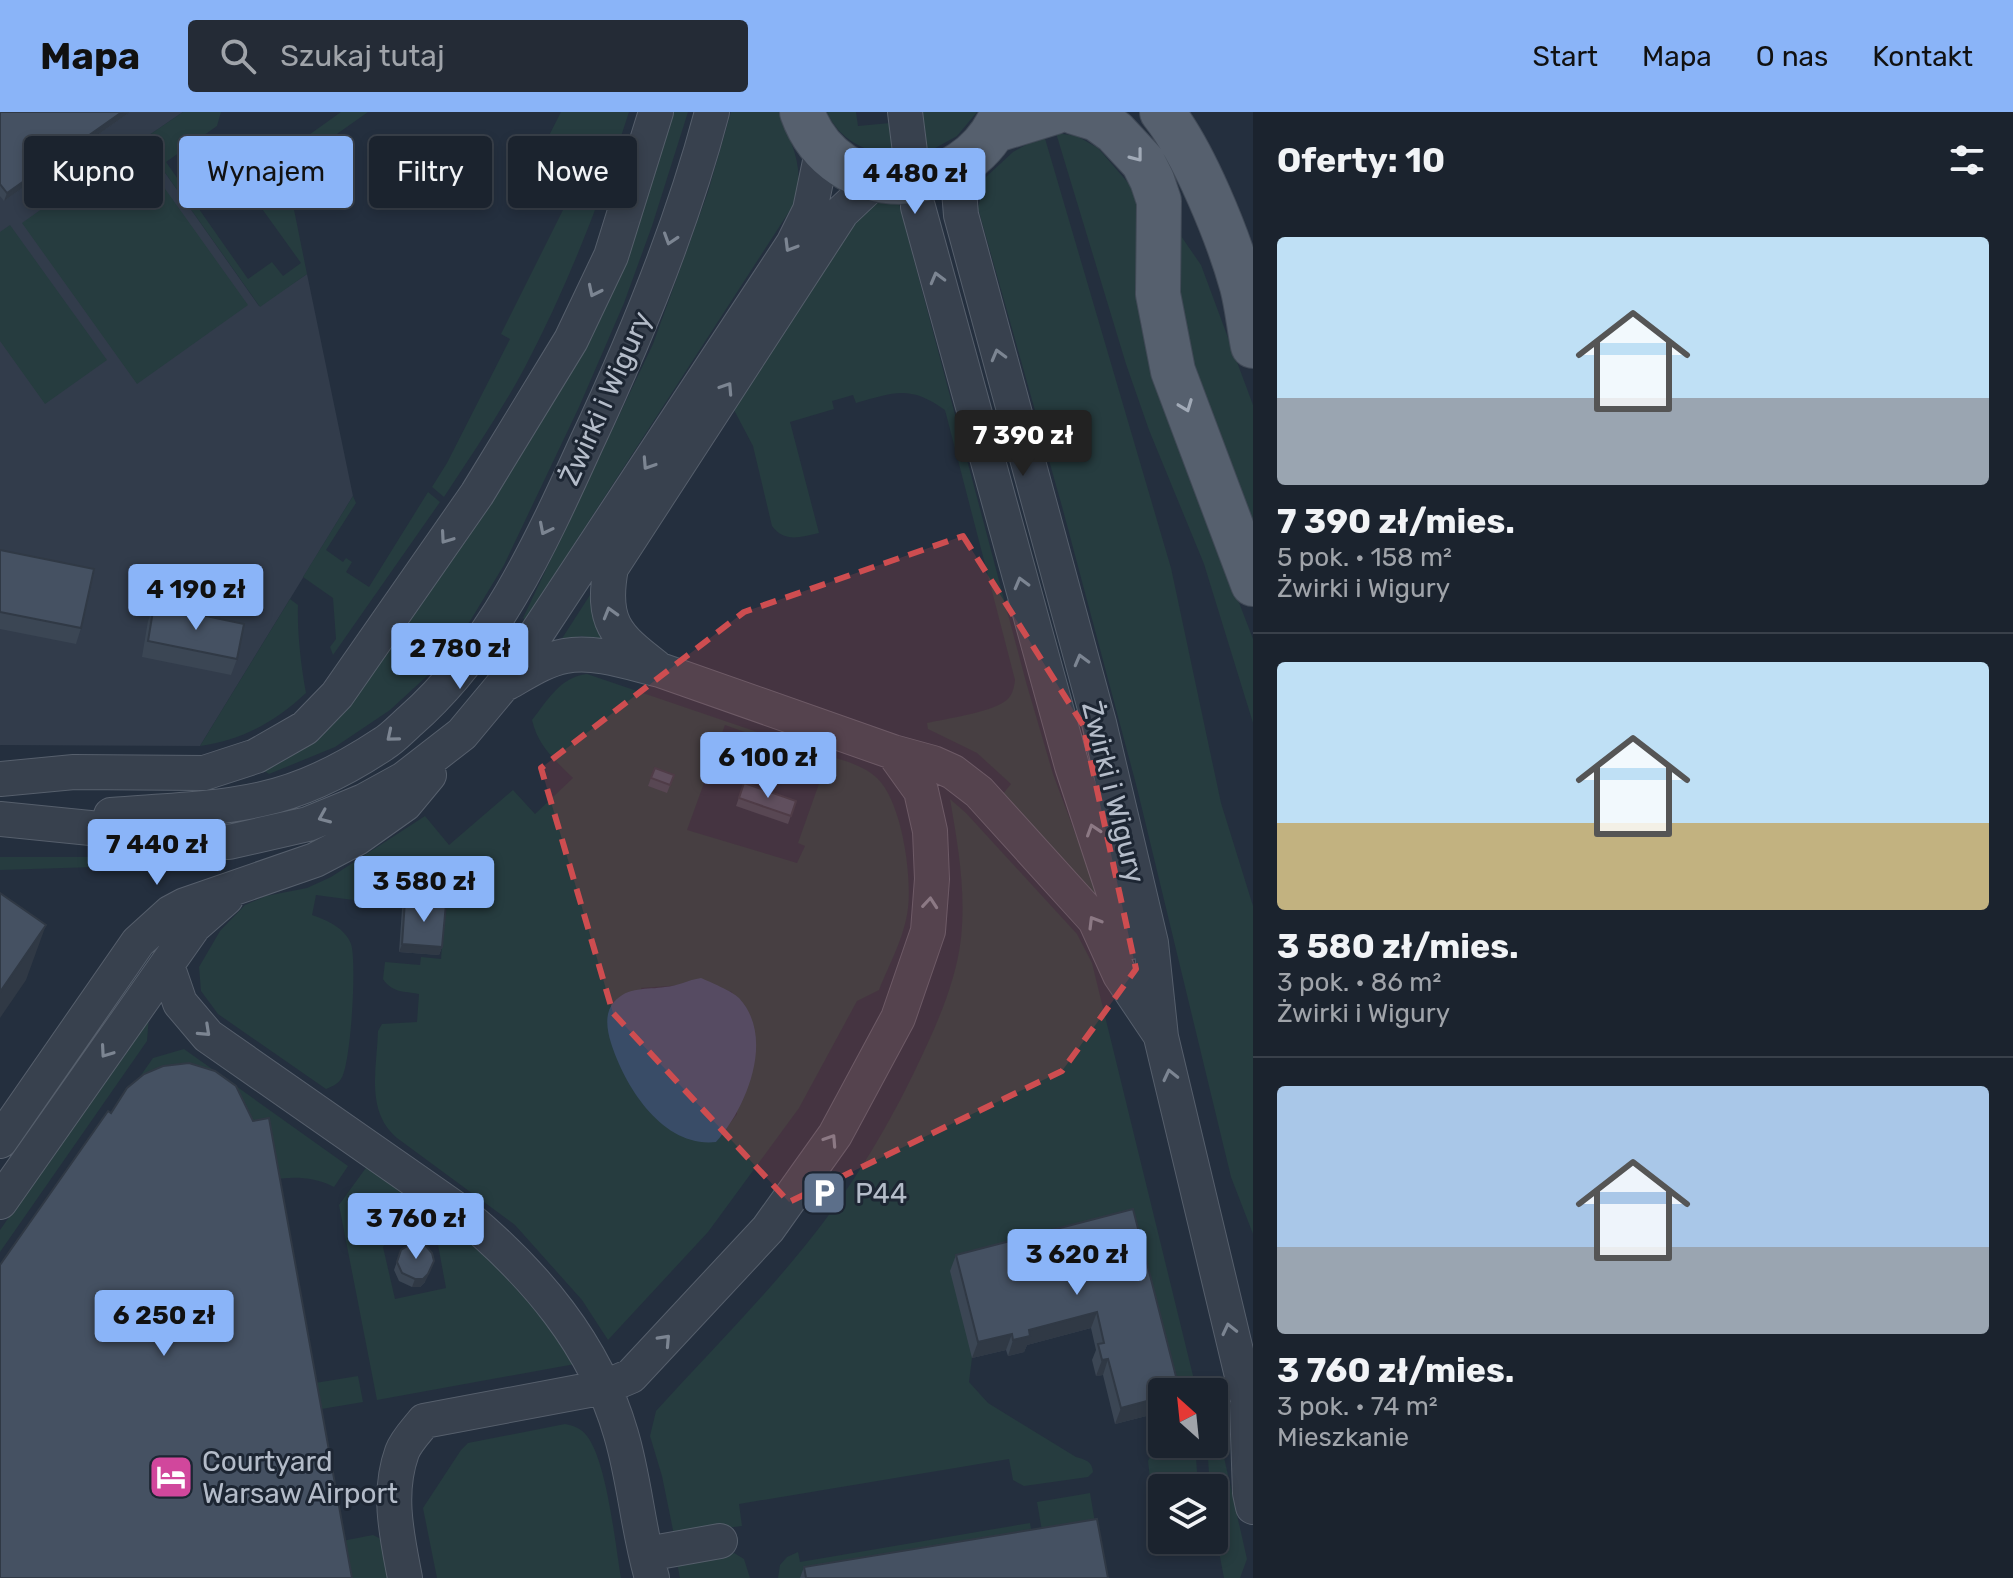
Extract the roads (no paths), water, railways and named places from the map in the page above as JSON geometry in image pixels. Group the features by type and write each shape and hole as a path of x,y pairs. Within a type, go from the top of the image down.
{"main road":[{"path":"812,129 847,167 876,180 910,182 943,174 957,167 973,156 1000,121 1055,112"},
{"path":"1074,112 1097,119 1115,132 1143,162 1152,180 1159,201 1158,294 1173,371 1253,584"},
{"path":"1162,112 1186,150 1228,247 1243,292 1253,346"}],"street":[{"path":"0,779 74,772 204,773 256,756 305,728 337,695 477,494 571,340 611,256 656,112"},
{"name":"Żwirki i Wigury","path":"9,822 264,799 327,776 350,763 385,743 427,706 465,665 509,599 562,496 609,394 662,264 712,112"},
{"path":"905,112 910,152"},
{"name":"Żwirki i Wigury","path":"9,822 229,842 308,824 364,801 404,779 462,734 502,686 793,244 810,210 812,129"},
{"name":"Żwirki i Wigury","path":"957,167 961,215 1099,723 1151,943 1161,1037"},
{"path":"660,670 631,648 612,624 606,597 611,568 842,212 876,180"},
{"name":"Żwirki i Wigury","path":"918,207 1072,766 1161,1037 1251,1412 1250,1493 1253,1507"},
{"path":"502,686 542,664 566,656 591,655 660,670 953,772 979,792 1095,920 1120,975 1161,1037"},
{"path":"0,1141 138,942 170,913 249,881 315,860 369,829 405,804 462,734"},
{"path":"405,1578 394,1518 394,1485 402,1449 424,1421 605,1387 631,1376 768,1229 835,1135 898,1018 928,931 932,879 930,831 921,791 893,752"},
{"path":"0,1202 194,926 249,881"},
{"path":"167,965 180,1003 208,1036 463,1214 495,1240 551,1300 605,1387 621,1434 650,1571 720,1541"}],"water":[{"path":"701,978 739,998 750,1014 755,1033 753,1072 746,1092 716,1142 697,1141 679,1135 649,1111 636,1095 617,1060 608,1027 611,1006 625,993"}],"place":[{"name":"P44","path":"824,1193"},
{"name":"Courtyard Warsaw Airport","path":"171,1477"}]}
